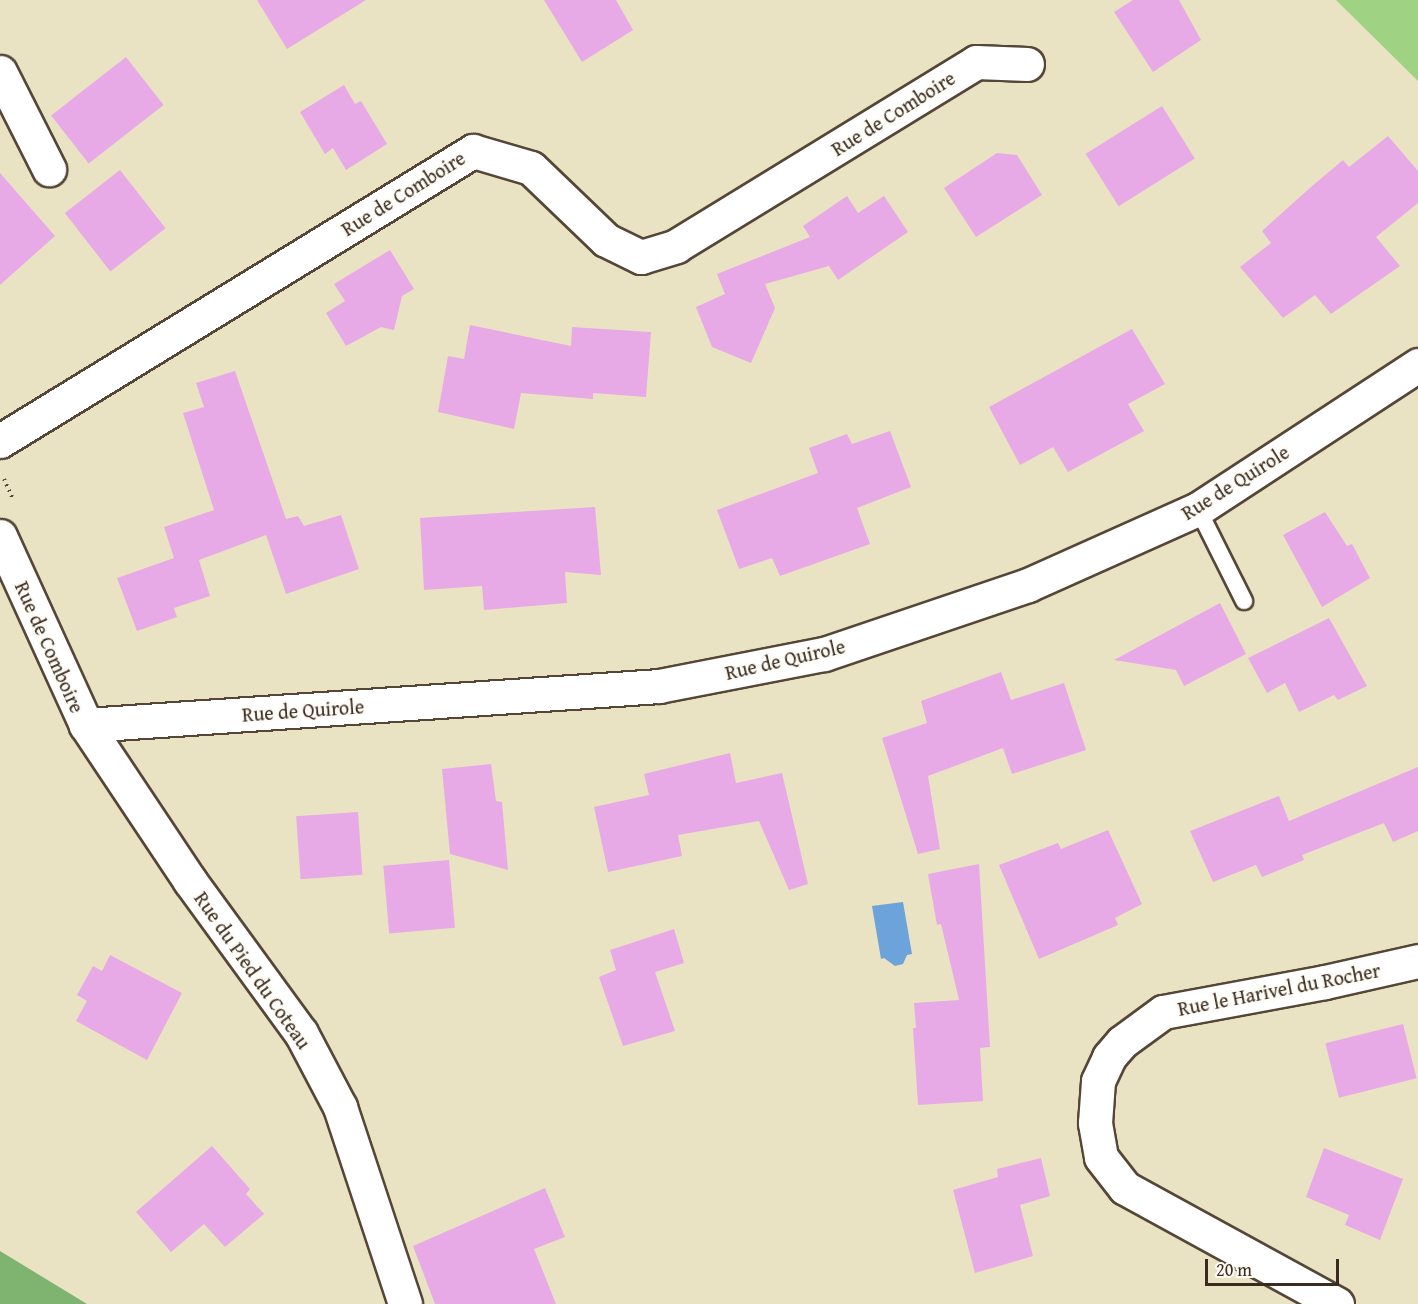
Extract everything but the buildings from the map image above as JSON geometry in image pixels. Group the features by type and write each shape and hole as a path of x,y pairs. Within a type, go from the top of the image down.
{"street":[{"name":"Rue de Comboire","path":"0,441 473,151 531,168 606,240 642,257 676,246 976,62 1027,64"},
{"path":"0,72 49,169"},
{"name":"Rue de Quirole","path":"86,725 659,686 824,654 1028,585 1198,509 1418,365"},
{"name":"Rue de Comboire","path":"0,536 86,725"},
{"name":"Rue du Pied du Coteau","path":"86,725 190,881 301,1033 340,1107 405,1304"},
{"name":"Rue le Harivel du Rocher","path":"1337,1304 1125,1188 1101,1157 1095,1123 1098,1081 1109,1057 1122,1042 1163,1012 1325,982 1418,961"}],"lane":[{"path":"1198,509 1244,601"}],"green space":[{"path":"1336,0 1418,0 1418,81"},
{"path":"0,1251 87,1304 0,1304"}],"water":[{"path":"903,902 912,954 907,955 903,964 895,966 884,958 881,959 872,906"}]}
